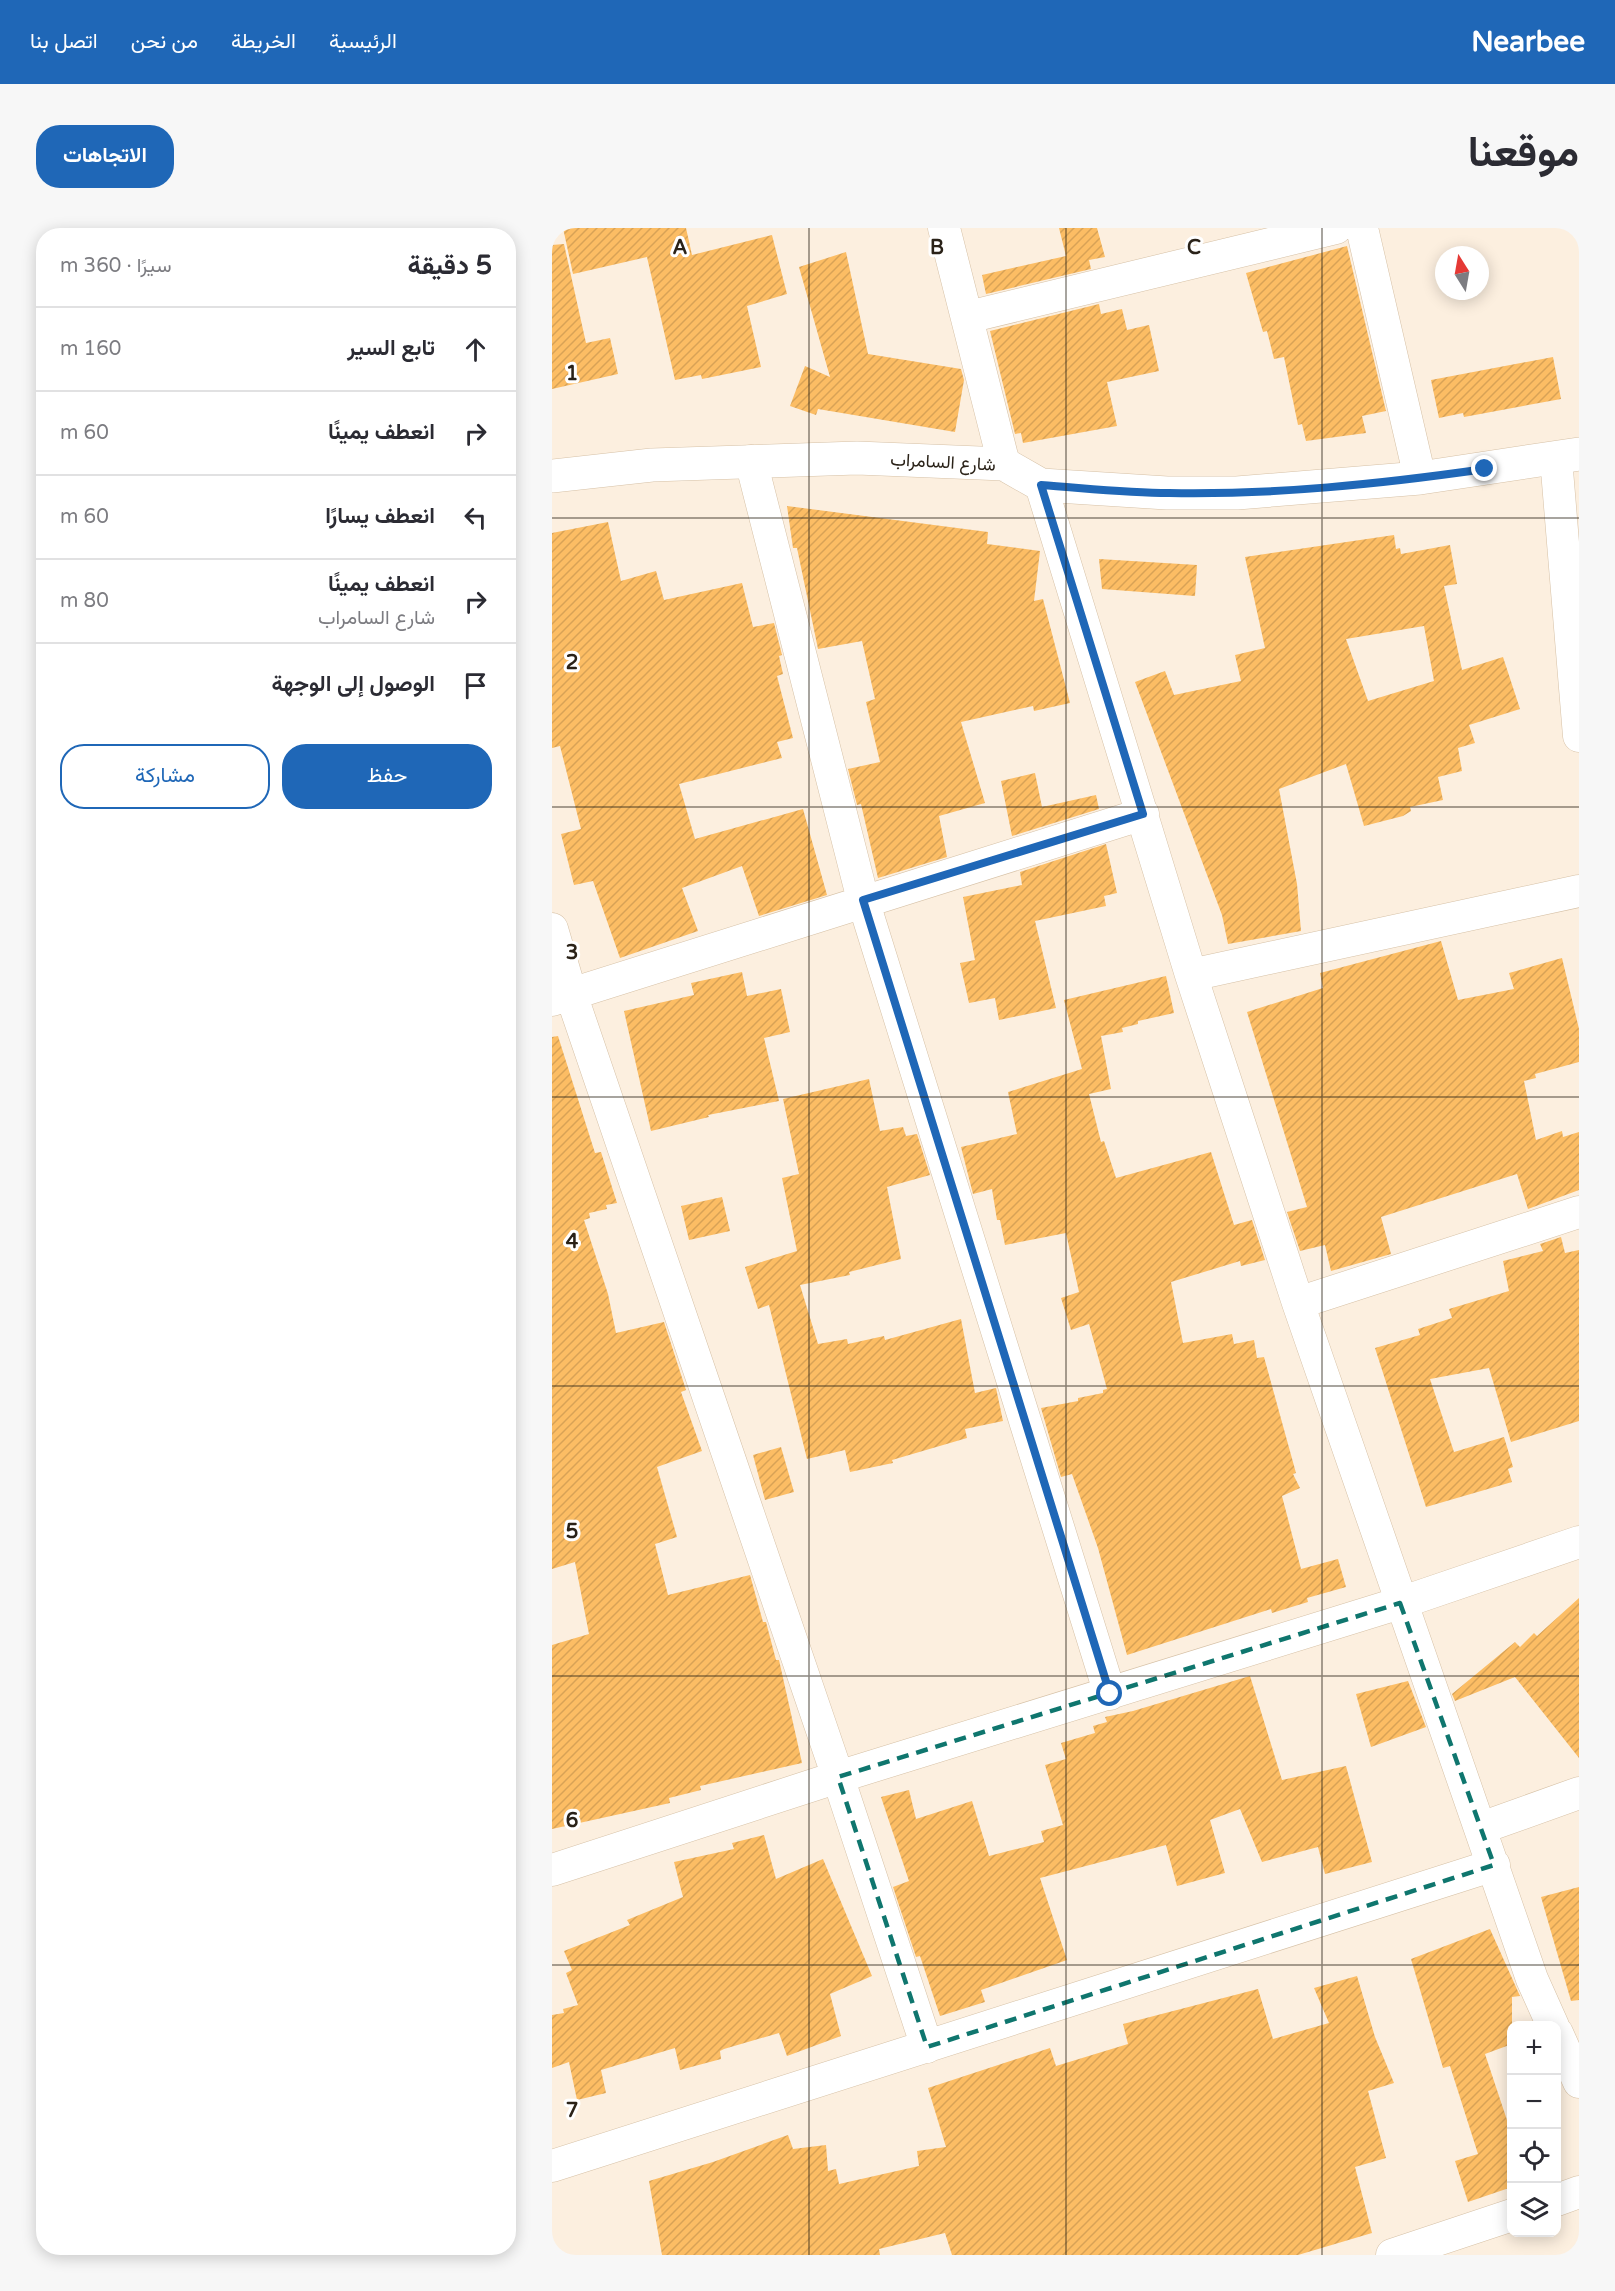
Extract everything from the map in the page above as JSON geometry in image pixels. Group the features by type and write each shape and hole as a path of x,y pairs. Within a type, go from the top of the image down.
{"street":[{"path":"944,228 1004,464"},
{"path":"968,317 1336,228"},
{"path":"1362,228 1420,478"},
{"path":"1567,456 1579,736"},
{"name":"شارع السامراب","path":"552,476 652,465 857,458 1004,464 1041,485 1167,493 1237,493 1420,478 1567,456"},
{"path":"751,461 863,900 1110,1694"},
{"path":"1041,485 1191,975 1298,1303 1532,1979 1551,2021"},
{"path":"561,997 863,900 1143,814"},
{"path":"1191,975 1579,891"},
{"path":"552,929 561,997 838,1776 927,2047"},
{"path":"1298,1303 1579,1212"},
{"path":"552,1870 838,1776 1400,1603 1579,1542"},
{"path":"1481,1828 1579,1793"},
{"path":"552,2166 1494,1865"},
{"path":"1561,2042 1576,2070"},
{"path":"1561,2198 1579,2192"},
{"path":"1392,2255 1507,2217"}],"highlighted area":[{"path":"1400,1603 1494,1865 927,2047 838,1777"}],"building":[{"path":"563,228 686,228 692,255 772,235 787,294 747,306 761,367 702,379 701,375 675,380 647,257 573,274"},
{"path":"1059,228 1097,228 1105,257 1089,260 1091,269 986,294 982,275 1066,256"},
{"path":"564,244 586,343 610,338 618,374 552,389 552,245"},
{"path":"1347,246 1386,411 1362,416 1366,433 1306,441 1302,424 1298,425 1284,357 1274,359 1267,331 1263,332 1246,273"},
{"path":"846,252 868,354 961,369 964,380 955,432 818,409 816,415 790,406 805,366 830,377 799,267"},
{"path":"1099,304 1101,314 1122,309 1127,330 1149,325 1159,371 1107,382 1117,426 1023,443 1021,433 1015,434 990,331"},
{"path":"1553,357 1561,399 1464,417 1463,413 1439,418 1431,380"},
{"path":"787,506 988,532 987,544 1040,551 1034,601 1043,599 1070,703 1034,711 1033,706 961,722 985,803 939,816 947,857 878,878 861,804 857,805 848,769 880,762 866,702 875,699 862,641 818,649 797,548 793,548"},
{"path":"608,522 621,581 656,571 664,600 742,583 753,627 774,623 782,655 779,656 783,674 777,676 793,738 777,742 782,758 679,784 695,839 803,809 827,895 759,916 742,866 682,888 698,931 620,958 593,881 574,885 561,834 581,829 560,746 552,748 552,533"},
{"path":"1394,535 1396,549 1400,548 1401,554 1450,545 1457,584 1444,586 1462,670 1503,657 1520,709 1469,725 1475,743 1458,748 1462,771 1438,777 1443,800 1410,807 1411,811 1403,816 1364,826 1346,764 1279,789 1297,884 1301,931 1228,944 1222,915 1135,682 1165,671 1174,695 1241,681 1235,655 1265,648 1245,557","holes":["1424,626 1434,681 1368,701 1346,639"]},
{"path":"1099,559 1197,565 1195,596 1102,589"},
{"path":"1035,773 1042,807 1096,795 1099,809 1012,836 1001,781"},
{"path":"1106,844 1117,893 1104,896 1106,906 1035,921 1056,1008 999,1020 995,998 969,1003 960,963 975,960 963,897 1022,885 1020,872"},
{"path":"1441,941 1458,1000 1514,989 1509,973 1562,958 1579,1029 1579,1062 1535,1074 1536,1078 1524,1081 1536,1140 1562,1131 1563,1137 1579,1132 1579,1190 1528,1209 1517,1174 1381,1217 1391,1254 1331,1271 1325,1245 1300,1251 1287,1212 1307,1207 1247,1012 1323,988 1320,973"},
{"path":"742,972 747,996 781,989 790,1032 764,1038 779,1101 708,1115 709,1117 651,1131 624,1011 694,995 691,983"},
{"path":"1166,976 1174,1013 1138,1021 1138,1024 1122,1028 1123,1032 1101,1036 1111,1089 1089,1094 1101,1142 1104,1141 1116,1178 1211,1152 1234,1225 1252,1220 1265,1260 1241,1266 1240,1261 1171,1282 1183,1343 1232,1334 1234,1344 1254,1340 1257,1358 1264,1357 1296,1473 1293,1474 1300,1488 1282,1496 1301,1569 1338,1559 1346,1587 1307,1598 1308,1602 1272,1613 1271,1609 1127,1655 1098,1548 1072,1474 1061,1477 1041,1408 1078,1401 1078,1398 1103,1393 1103,1390 1107,1389 1089,1324 1071,1330 1061,1298 1079,1292 1066,1233 1005,1245 1000,1220 997,1220 992,1189 973,1194 961,1147 1017,1134 1008,1092 1082,1069 1064,1000"},
{"path":"558,1036 595,1153 601,1152 617,1203 606,1205 607,1209 589,1213 590,1218 584,1220 608,1294 616,1333 664,1322 686,1390 681,1392 702,1451 657,1467 677,1537 655,1544 668,1595 750,1575 763,1622 766,1622 776,1660 779,1660 802,1763 700,1786 701,1790 669,1798 670,1803 552,1829 552,1645 589,1634 575,1562 552,1569 552,1037"},
{"path":"869,1079 880,1131 903,1127 906,1136 917,1134 930,1175 887,1187 901,1259 849,1272 850,1275 800,1285 818,1344 847,1339 848,1344 884,1336 885,1340 961,1319 975,1393 996,1388 1003,1421 965,1429 967,1438 892,1460 893,1463 850,1472 845,1450 807,1459 769,1305 758,1309 745,1267 797,1251 782,1178 799,1174 783,1099"},
{"path":"722,1197 730,1231 689,1240 681,1206"},
{"path":"1561,1237 1565,1253 1579,1250 1579,1421 1511,1442 1489,1368 1430,1379 1454,1452 1504,1437 1513,1467 1508,1469 1512,1482 1426,1507 1375,1348 1420,1335 1418,1329 1452,1318 1449,1309 1509,1291 1503,1261 1543,1251 1540,1244"},
{"path":"781,1447 794,1492 765,1500 753,1455"},
{"path":"1579,1598 1579,1758 1515,1677 1455,1701 1452,1694 1515,1642 1520,1647 1534,1633 1537,1636"},
{"path":"1250,1676 1282,1780 1346,1766 1372,1862 1325,1874 1318,1847 1262,1862 1240,1809 1210,1820 1225,1873 1177,1886 1166,1845 1040,1878 1067,1960 981,1990 985,2002 940,2016 920,1956 916,1957 893,1887 909,1881 881,1797 909,1790 916,1819 972,1801 989,1856 1044,1842 1041,1831 1063,1825 1045,1765 1066,1759 1061,1743 1095,1733 1093,1726 1107,1722 1105,1717 1133,1711"},
{"path":"1408,1681 1426,1727 1371,1747 1356,1694"},
{"path":"764,1835 776,1879 823,1859 872,1976 830,1994 841,2036 787,2056 779,2033 724,2049 720,2051 721,2059 680,2070 675,2048 601,2070 606,2093 577,2100 569,2062 552,2068 552,2015 564,2013 563,2009 578,2005 566,1973 572,1970 564,1951 630,1925 627,1920 683,1897 674,1862 734,1849 732,1843"},
{"path":"1579,1887 1579,2000 1571,2001 1541,1897"},
{"path":"1490,1929 1520,1996 1512,1997 1512,2021 1507,2021 1507,2046 1485,2054 1507,2120 1507,2189 1468,2202 1455,2161 1478,2154 1450,2066 1443,2068 1411,1959"},
{"path":"1357,1976 1375,2037 1394,2083 1368,2091 1386,2158 1355,2167 1372,2233 1298,2255 952,2255 945,2233 879,2249 880,2255 662,2255 649,2181 713,2162 788,2135 793,2149 826,2145 828,2171 836,2169 839,2184 919,2166 917,2151 946,2147 928,2088 1050,2048 1056,2066 1128,2044 1123,2024 1258,1989 1273,2039 1329,2023 1314,1988"}],"route":[{"path":"1110,1694 863,900 1143,814 1041,485 1167,493 1237,493 1318,488 1485,469"}]}
